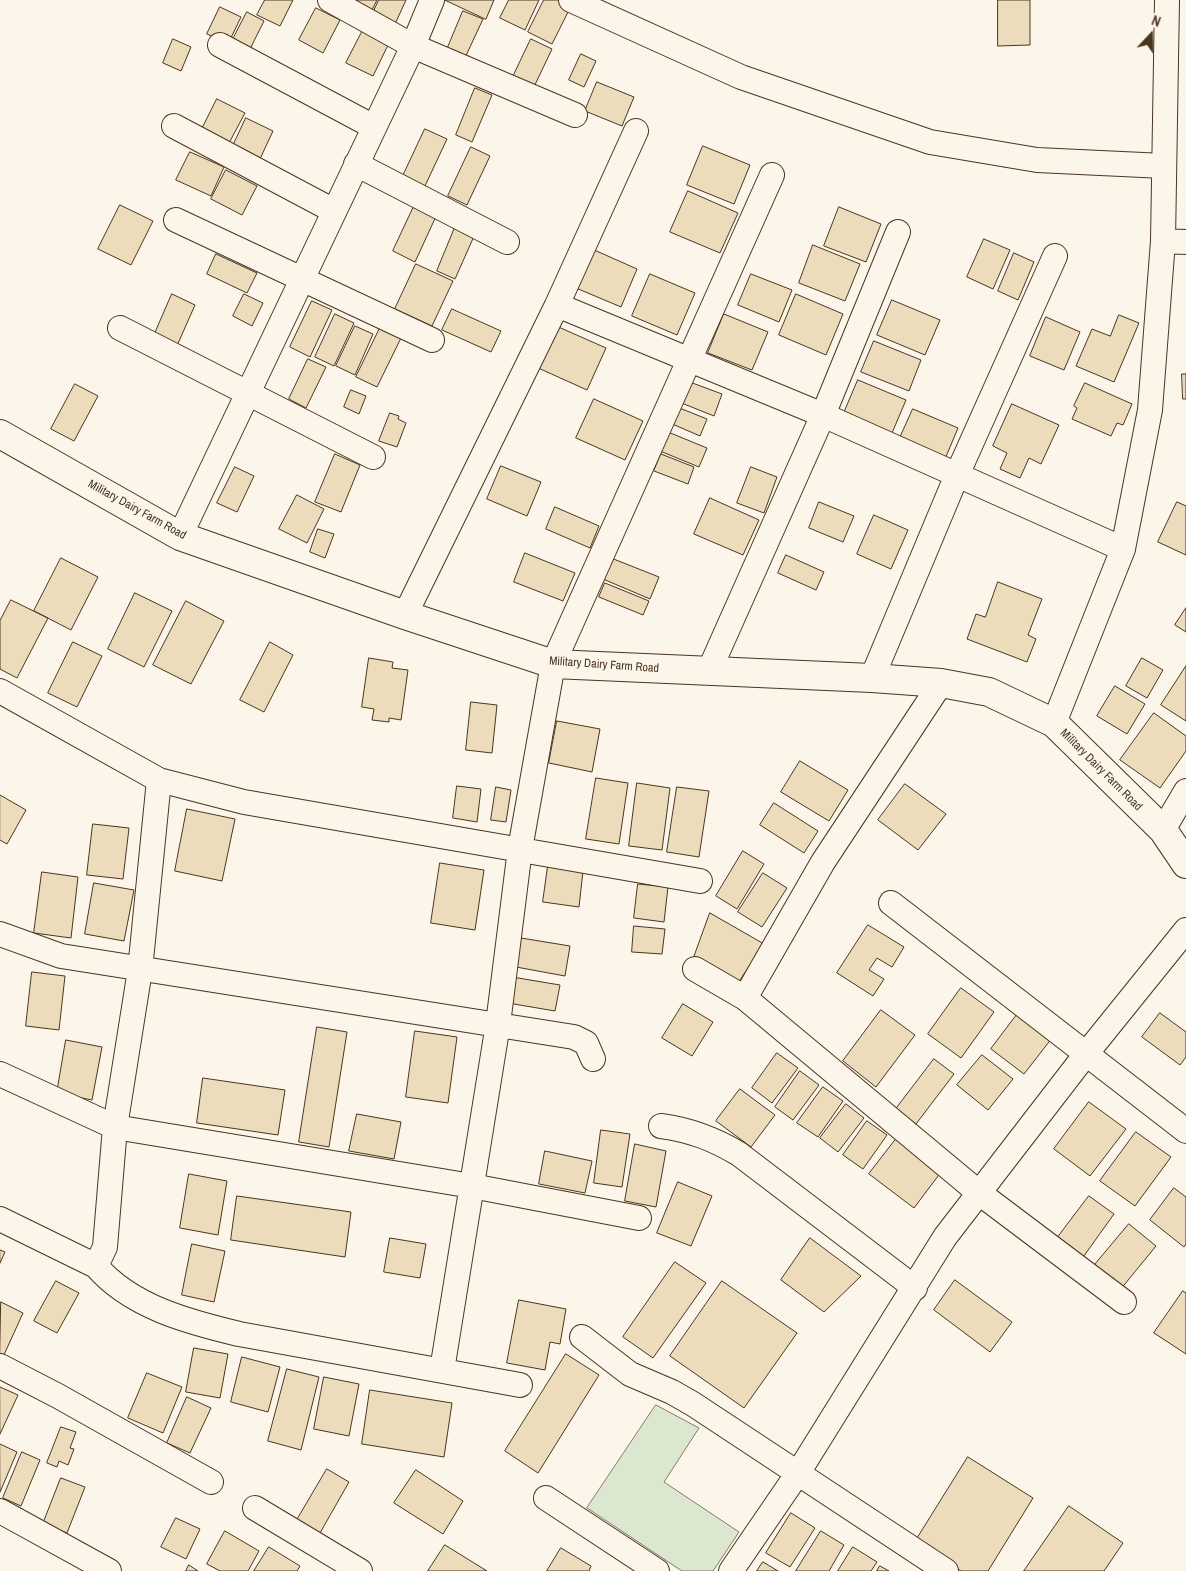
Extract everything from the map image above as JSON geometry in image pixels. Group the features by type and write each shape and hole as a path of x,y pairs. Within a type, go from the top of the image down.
{"main road":[{"name":"Military Dairy Farm Road","path":"0,434 180,536 405,615 553,664 872,678 941,683 989,692 1054,723 1163,830 1186,864"}],"street":[{"path":"330,0 412,46 575,115"},
{"path":"180,536 374,127 432,0"},
{"path":"571,0 741,77 930,142 1037,160 1164,166"},
{"path":"1054,723 1123,549 1150,410 1175,242 1164,166 1167,0"},
{"path":"220,44 374,127"},
{"path":"174,126 334,211"},
{"path":"405,615 558,305 636,131"},
{"path":"356,164 507,242"},
{"path":"442,1370 498,1024 520,849 553,664 772,175"},
{"path":"176,220 432,340"},
{"path":"709,671 823,415 898,232"},
{"path":"872,678 957,475 1055,256"},
{"path":"558,305 823,415 1123,549"},
{"path":"120,328 373,457"},
{"path":"745,998 823,862 941,683"},
{"path":"1,694 159,780 244,802 700,881"},
{"path":"96,1266 105,1247 115,1127 140,970 159,780"},
{"path":"1163,830 1186,791"},
{"path":"891,903 1186,1131"},
{"path":"731,1571 798,1473 945,1238 978,1192 1186,930"},
{"path":"0,934 62,956 140,970 574,1037 586,1043 594,1059"},
{"path":"695,969 745,998 978,1192 1124,1302"},
{"path":"0,1074 115,1127 472,1186 639,1218"},
{"path":"661,1126 686,1130 716,1140 740,1154 915,1288"},
{"path":"0,1219 96,1266 117,1287 155,1307 194,1323 239,1334 520,1385"},
{"path":"582,1337 630,1374 672,1392 693,1404 946,1571"},
{"path":"0,1366 58,1396 211,1482"},
{"path":"546,1498 657,1571"},
{"path":"255,1508 360,1571"},
{"path":"0,1511 109,1571"}],"green space":[{"path":"656,1405 699,1428 664,1482 739,1532 713,1571 682,1571 587,1508"}],"building":[{"path":"265,0 293,0 280,26 257,15"},
{"path":"354,0 377,0 370,14"},
{"path":"379,0 406,0 395,24 373,13"},
{"path":"445,0 494,0 486,19"},
{"path":"509,0 539,0 525,30 500,18"},
{"path":"544,0 558,0 571,6 552,44 528,32"},
{"path":"998,0 1030,0 1030,45 998,46"},
{"path":"220,7 241,17 228,44 207,34"},
{"path":"316,8 340,20 323,53 299,40"},
{"path":"463,11 483,19 464,60 446,52"},
{"path":"247,12 264,21 248,53 230,45"},
{"path":"363,30 389,43 373,76 346,63"},
{"path":"173,39 191,47 181,71 163,63"},
{"path":"531,39 552,49 532,91 511,81"},
{"path":"581,54 596,61 584,87 569,80"},
{"path":"597,82 634,97 622,126 585,111"},
{"path":"475,88 492,95 472,142 456,135"},
{"path":"217,99 245,113 229,143 202,129"},
{"path":"246,118 273,131 259,161 232,148"},
{"path":"425,129 447,139 424,188 402,178"},
{"path":"703,146 750,165 734,204 687,185"},
{"path":"471,147 490,156 467,205 448,196"},
{"path":"190,152 224,167 211,196 176,180"},
{"path":"226,170 257,186 242,215 211,199"},
{"path":"688,191 738,213 720,253 670,232"},
{"path":"416,202 438,212 415,262 393,251"},
{"path":"120,205 153,221 131,265 98,249"},
{"path":"839,207 881,224 866,262 824,246"},
{"path":"456,225 475,234 455,279 437,271"},
{"path":"984,239 1010,250 993,289 967,277"},
{"path":"813,245 860,264 845,301 799,283"},
{"path":"592,249 637,269 621,307 576,288"},
{"path":"1014,253 1034,262 1018,300 998,291"},
{"path":"216,254 257,273 247,293 207,274"},
{"path":"416,264 453,281 432,326 395,309"},
{"path":"650,274 695,293 677,335 632,316"},
{"path":"751,274 792,290 779,322 738,305"},
{"path":"172,294 195,305 176,348 153,338"},
{"path":"244,294 263,303 252,326 233,316"},
{"path":"796,294 843,314 826,355 779,335"},
{"path":"892,300 940,320 925,355 877,335"},
{"path":"312,301 332,310 310,357 290,347"},
{"path":"452,309 501,331 491,352 442,330"},
{"path":"335,314 354,323 334,366 315,357"},
{"path":"724,314 768,332 752,370 708,353"},
{"path":"1119,315 1139,323 1114,382 1076,366 1092,329 1110,336"},
{"path":"1046,317 1080,332 1064,370 1030,356"},
{"path":"554,325 606,348 587,390 536,367"},
{"path":"355,326 373,334 355,375 336,366"},
{"path":"380,328 401,338 377,387 356,377"},
{"path":"874,341 921,360 909,391 861,372"},
{"path":"308,359 326,367 306,408 289,399"},
{"path":"1182,374 1186,374 1186,399 1183,399"},
{"path":"858,380 906,400 892,433 844,413"},
{"path":"687,381 722,394 714,416 679,402"},
{"path":"1085,383 1132,404 1123,425 1117,423 1111,436 1072,419 1077,408 1074,406"},
{"path":"75,384 98,396 74,441 51,429"},
{"path":"351,390 366,396 359,414 344,407"},
{"path":"594,399 643,421 625,460 576,438"},
{"path":"1012,404 1059,425 1041,464 1029,458 1020,478 1000,469 1007,453 993,446"},
{"path":"677,407 707,419 700,436 670,423"},
{"path":"913,409 958,428 945,459 899,440"},
{"path":"390,413 399,416 398,419 406,423 397,447 379,441"},
{"path":"668,432 707,448 699,467 660,451"},
{"path":"335,454 360,465 341,512 315,502"},
{"path":"661,454 694,467 688,484 654,471"},
{"path":"501,466 541,482 527,516 487,499"},
{"path":"235,467 254,476 237,512 217,503"},
{"path":"751,467 777,477 764,513 737,503"},
{"path":"297,495 324,509 307,543 279,529"},
{"path":"710,498 759,520 743,555 694,534"},
{"path":"819,502 854,516 843,542 809,528"},
{"path":"1177,502 1186,506 1186,555 1158,542"},
{"path":"555,507 599,526 590,548 546,529"},
{"path":"874,515 908,530 891,569 857,554"},
{"path":"318,529 334,534 325,558 310,552"},
{"path":"525,553 575,573 563,601 514,582"},
{"path":"786,555 824,572 816,590 778,573"},
{"path":"61,558 98,577 71,630 34,611"},
{"path":"611,558 659,577 650,599 603,579"},
{"path":"998,582 1042,599 1028,635 1036,639 1027,662 967,639 976,614 985,617"},
{"path":"605,583 649,601 643,615 599,597"},
{"path":"135,593 172,611 144,667 108,649"},
{"path":"11,600 48,618 17,678 0,669 0,621"},
{"path":"186,601 224,621 191,684 153,665"},
{"path":"1186,608 1186,632 1175,625"},
{"path":"73,642 102,656 77,707 48,693"},
{"path":"270,642 293,655 264,712 240,700"},
{"path":"369,658 393,662 392,668 408,670 401,720 389,718 389,722 372,720 374,709 362,707"},
{"path":"1142,658 1163,670 1147,698 1126,686"},
{"path":"1186,666 1186,721 1161,705"},
{"path":"1115,686 1145,704 1127,734 1097,716"},
{"path":"471,702 497,705 492,753 466,750"},
{"path":"1154,713 1186,736 1186,751 1160,788 1120,760"},
{"path":"557,721 600,729 592,772 549,763"},
{"path":"800,761 848,790 829,821 781,792"},
{"path":"596,778 628,783 619,844 586,839"},
{"path":"637,783 670,788 662,850 629,846"},
{"path":"905,784 946,814 918,850 878,820"},
{"path":"457,786 481,789 477,822 453,818"},
{"path":"496,787 511,790 506,822 491,820"},
{"path":"677,787 709,791 699,857 667,852"},
{"path":"0,795 26,810 7,844 0,840"},
{"path":"774,803 818,831 804,853 760,825"},
{"path":"187,809 235,819 222,881 175,871"},
{"path":"93,824 129,828 123,879 87,875"},
{"path":"743,851 764,864 737,909 716,896"},
{"path":"440,863 484,870 475,930 431,923"},
{"path":"548,866 583,871 579,907 543,902"},
{"path":"42,872 78,877 71,938 34,933"},
{"path":"763,873 787,888 762,927 738,912"},
{"path":"94,883 134,890 124,941 85,934"},
{"path":"638,884 668,887 664,922 634,918"},
{"path":"710,913 764,944 736,986 693,960"},
{"path":"868,925 904,947 892,967 877,958 869,970 884,979 873,996 837,973"},
{"path":"634,926 665,929 662,954 632,952"},
{"path":"521,938 570,946 565,976 516,967"},
{"path":"32,972 65,976 59,1030 26,1026"},
{"path":"512,977 560,985 555,1011 508,1003"},
{"path":"961,988 994,1012 961,1058 928,1034"},
{"path":"683,1004 713,1022 692,1056 662,1038"},
{"path":"881,1010 915,1035 876,1087 843,1061"},
{"path":"1019,1012 1052,1038 1024,1074 991,1049"},
{"path":"1160,1013 1186,1032 1186,1057 1180,1065 1142,1037"},
{"path":"317,1027 347,1032 329,1147 299,1142"},
{"path":"415,1031 457,1037 448,1103 406,1097"},
{"path":"66,1040 102,1047 92,1100 57,1093"},
{"path":"777,1053 798,1068 772,1103 752,1088"},
{"path":"982,1055 1013,1079 988,1110 957,1085"},
{"path":"934,1059 954,1074 916,1124 896,1109"},
{"path":"800,1071 819,1085 793,1120 775,1107"},
{"path":"203,1078 285,1090 278,1135 197,1123"},
{"path":"823,1087 843,1101 818,1137 797,1123"},
{"path":"740,1089 775,1115 751,1147 716,1121"},
{"path":"1089,1102 1126,1129 1090,1176 1054,1149"},
{"path":"846,1104 864,1118 838,1152 820,1138"},
{"path":"357,1114 401,1122 394,1159 349,1151"},
{"path":"867,1121 887,1135 863,1169 843,1155"},
{"path":"601,1130 630,1134 622,1187 594,1183"},
{"path":"1136,1132 1171,1157 1135,1206 1100,1181"},
{"path":"896,1139 941,1172 914,1208 869,1174"},
{"path":"635,1144 666,1151 656,1207 625,1201"},
{"path":"545,1151 592,1161 585,1193 539,1184"},
{"path":"189,1174 227,1181 218,1235 180,1228"},
{"path":"678,1182 712,1196 691,1246 657,1233"},
{"path":"1174,1188 1186,1197 1186,1244 1184,1247 1150,1220"},
{"path":"237,1196 351,1212 345,1257 231,1240"},
{"path":"1089,1196 1114,1214 1081,1260 1055,1241"},
{"path":"1129,1224 1156,1246 1120,1290 1093,1267"},
{"path":"390,1238 426,1244 420,1278 384,1272"},
{"path":"810,1238 861,1276 824,1312 781,1280"},
{"path":"192,1244 225,1251 214,1302 182,1295"},
{"path":"0,1250 5,1252 0,1263"},
{"path":"675,1262 706,1283 653,1358 623,1337"},
{"path":"955,1280 1012,1322 990,1352 934,1310"},
{"path":"56,1281 79,1293 57,1333 34,1321"},
{"path":"722,1281 797,1333 744,1408 670,1356"},
{"path":"1183,1291 1186,1293 1186,1354 1154,1333"},
{"path":"519,1300 566,1309 560,1344 550,1342 545,1370 507,1363"},
{"path":"1,1302 23,1313 3,1357 0,1355"},
{"path":"194,1348 228,1354 220,1398 186,1392"},
{"path":"566,1354 599,1375 538,1473 505,1451"},
{"path":"242,1357 280,1367 268,1412 231,1402"},
{"path":"287,1369 319,1377 301,1450 268,1441"},
{"path":"147,1373 182,1387 163,1433 128,1418"},
{"path":"324,1377 359,1384 349,1436 314,1429"},
{"path":"0,1387 18,1395 0,1434"},
{"path":"370,1390 452,1403 444,1457 362,1444"},
{"path":"187,1397 211,1408 190,1453 167,1443"},
{"path":"61,1427 76,1432 70,1448 74,1449 68,1465 59,1461 57,1467 47,1463"},
{"path":"0,1444 17,1452 0,1492"},
{"path":"22,1452 40,1460 21,1506 3,1498"},
{"path":"968,1457 1033,1498 988,1571 961,1571 915,1542"},
{"path":"327,1469 349,1482 320,1533 297,1520"},
{"path":"416,1470 463,1501 443,1534 394,1503"},
{"path":"61,1478 85,1487 67,1533 43,1524"},
{"path":"1069,1506 1123,1543 1104,1571 1024,1571"},
{"path":"791,1513 815,1528 790,1567 766,1553"},
{"path":"176,1518 200,1529 186,1559 161,1547"},
{"path":"225,1531 259,1551 248,1571 220,1571 207,1564"},
{"path":"821,1531 844,1545 829,1571 796,1571"},
{"path":"445,1545 487,1571 428,1571"},
{"path":"269,1547 300,1566 297,1571 254,1571"},
{"path":"853,1547 877,1562 871,1571 838,1571"},
{"path":"561,1548 591,1566 589,1571 547,1571"},
{"path":"763,1562 778,1571 757,1571"},
{"path":"189,1565 198,1571 186,1571"},
{"path":"880,1566 889,1571 877,1571"}]}
